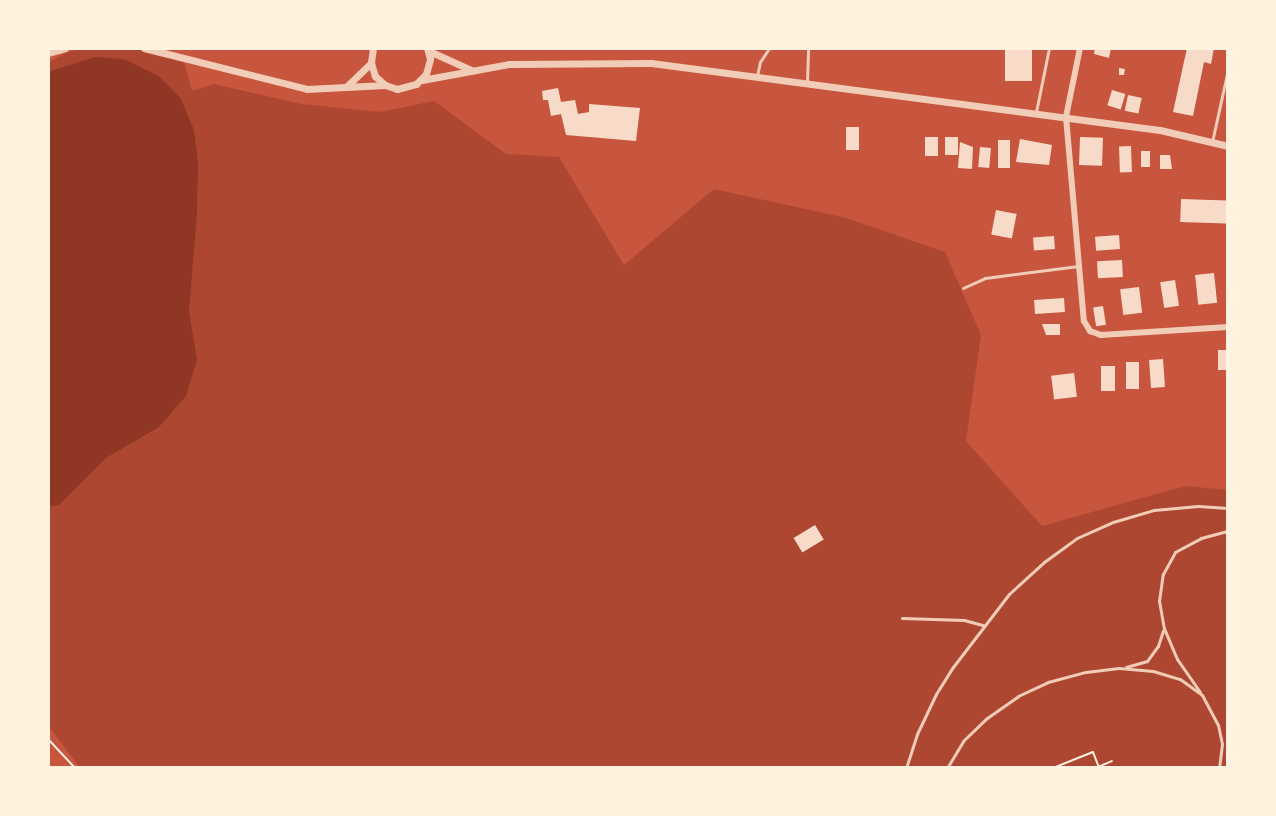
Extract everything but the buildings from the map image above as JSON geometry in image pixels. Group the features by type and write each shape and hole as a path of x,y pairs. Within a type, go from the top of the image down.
{"street":[{"path":"48,53 65,48"},
{"path":"144,48 307,89 385,85 404,89 422,80 510,64 651,63 1160,130 1228,146"},
{"path":"373,48 371,63 375,76 385,85"},
{"path":"1080,48 1066,117 1084,321 1090,331 1101,334 1172,328 1228,327"},
{"path":"422,80 429,67 428,50 471,70"},
{"path":"346,87 371,63"}],"lane":[{"path":"757,76 760,62 770,48"},
{"path":"807,83 808,48"},
{"path":"1036,113 1048,48"},
{"path":"1212,142 1227,74"},
{"path":"963,288 985,278 1078,266"},
{"path":"906,768 917,734 936,694 983,625 1009,594 1044,562 1077,538 1113,522 1154,510 1198,506 1228,508"},
{"path":"1219,768 1222,744 1218,725 1202,695 1177,659 1164,629 1159,601 1163,574 1175,552 1201,538 1228,531"},
{"path":"902,618 964,620 983,625"},
{"path":"947,768 963,741 987,718 1018,696 1048,682 1086,672 1135,666 1148,661 1158,646 1164,629"},
{"path":"1119,668 1153,671 1180,679 1202,695"}],"path":[{"path":"48,739 75,768"},
{"path":"1053,768 1093,752 1099,767 1112,761"}],"shaded area":[{"path":"90,48 144,48 183,58 192,91 214,84 301,104 380,112 434,101 506,154 559,157 624,265 714,189 846,218 945,252 981,335 966,441 1042,526 1185,486 1228,490 1228,768 80,768 48,725 48,63 68,52"},
{"path":"95,57 124,59 159,76 181,99 194,130 198,163 197,214 189,311 197,360 186,396 159,427 106,458 59,505 48,507 48,72"}]}
